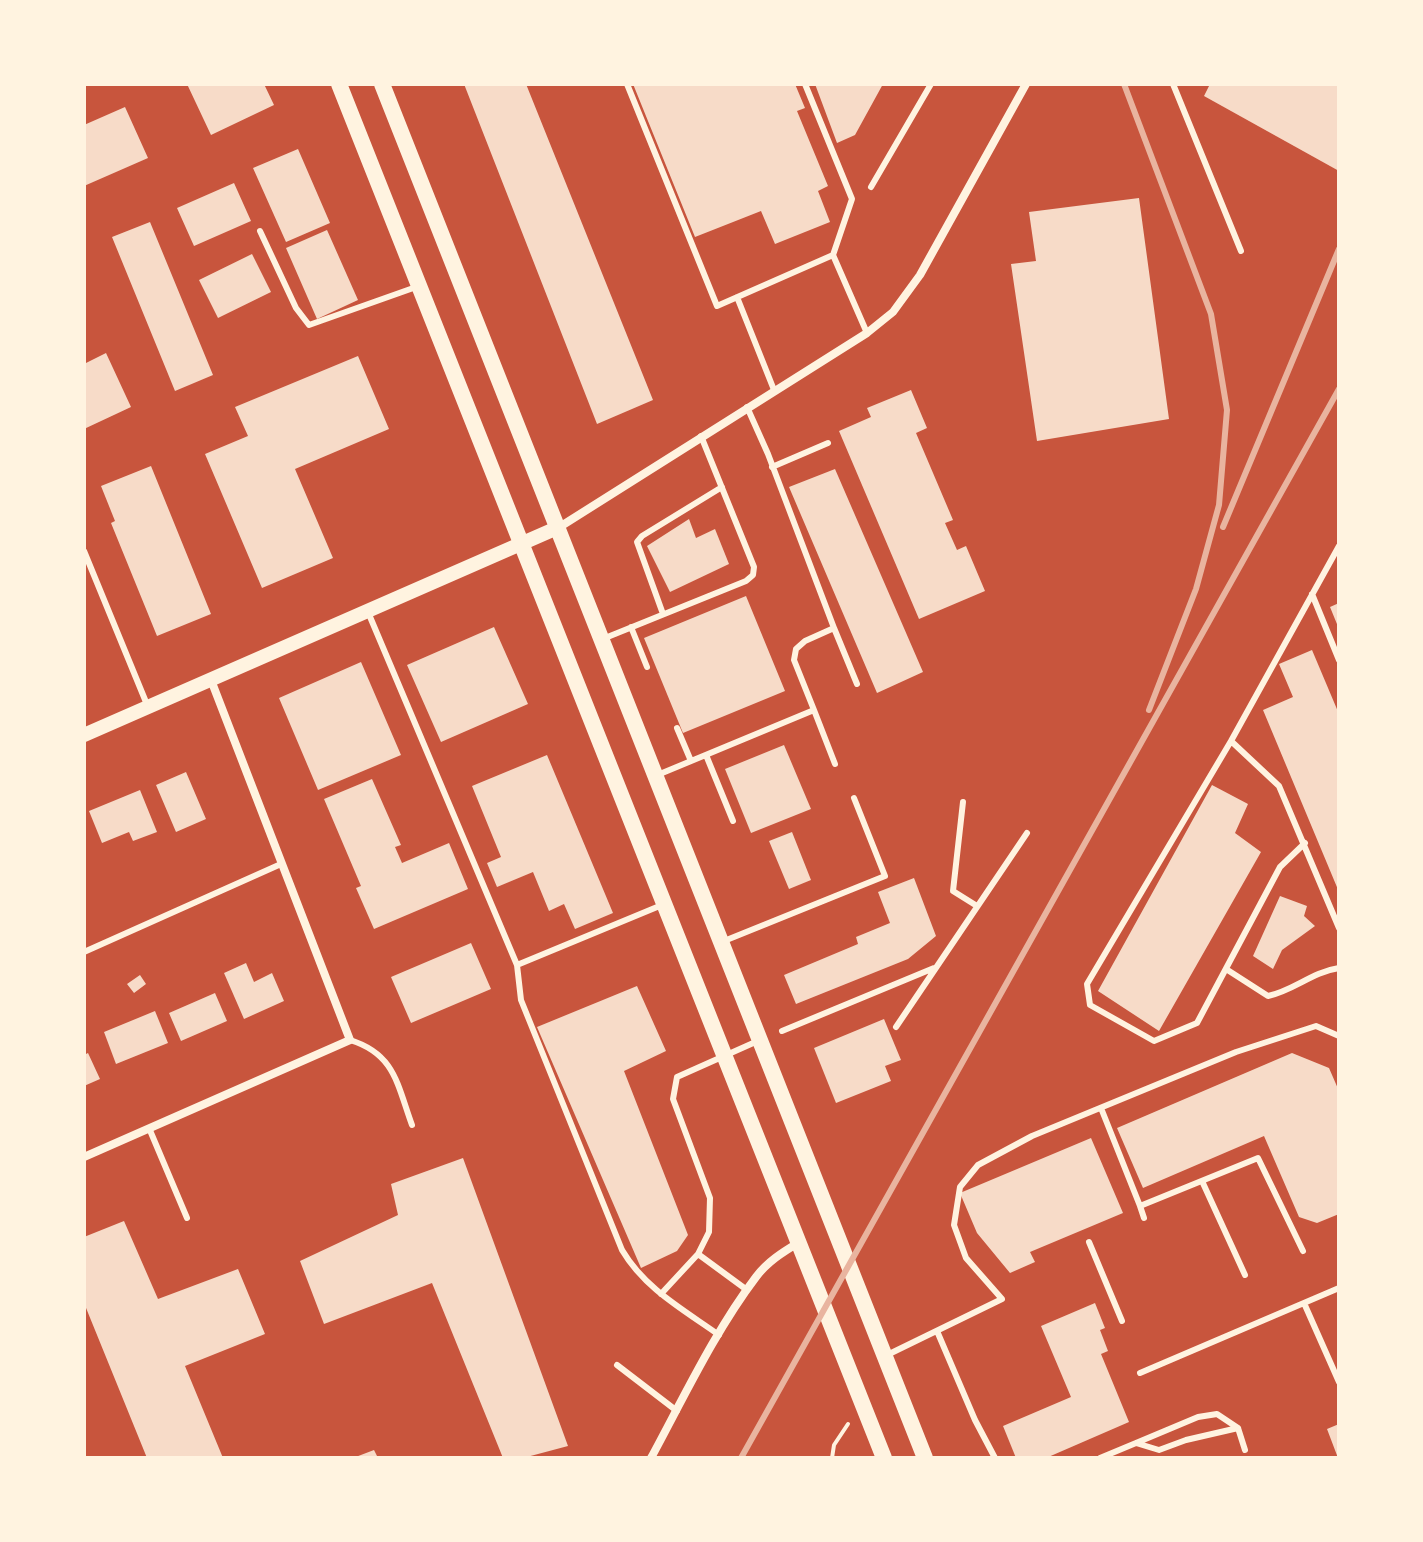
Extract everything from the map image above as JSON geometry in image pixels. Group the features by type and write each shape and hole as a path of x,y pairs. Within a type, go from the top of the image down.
{"main road":[{"path":"339,84 884,1458"},
{"path":"382,84 925,1458"}],"street":[{"path":"84,735 557,528 867,333 893,312 920,275 1026,84"},
{"path":"84,1157 350,1040 211,680"},
{"path":"651,1458 747,1290 770,1262 798,1243"}],"lane":[{"path":"627,84 717,306 833,255"},
{"path":"805,84 852,199 833,255 867,333"},
{"path":"871,187 931,84"},
{"path":"1173,84 1241,251"},
{"path":"260,231 296,308 309,325 419,286"},
{"path":"737,297 774,390"},
{"path":"747,407 857,684"},
{"path":"601,639 746,581 753,575 754,567 701,436"},
{"path":"772,467 828,443"},
{"path":"663,614 637,542 722,487"},
{"path":"1305,843 1280,867 1197,1023 1154,1041 1090,1005 1087,984 1231,741 1338,550"},
{"path":"84,551 148,707"},
{"path":"1312,594 1339,660"},
{"path":"368,612 517,965 521,1000 622,1250 633,1269 661,1294 719,1335"},
{"path":"631,627 647,667"},
{"path":"834,628 805,641 796,649 794,660 835,764"},
{"path":"655,776 814,710"},
{"path":"677,728 691,761"},
{"path":"1231,741 1279,786 1339,928"},
{"path":"706,755 733,821"},
{"path":"721,942 885,876 854,798"},
{"path":"963,802 953,891 977,906"},
{"path":"896,1027 1027,833"},
{"path":"84,952 281,864"},
{"path":"517,965 664,904"},
{"path":"782,1031 935,968"},
{"path":"1226,969 1268,996 1284,993 1295,983 1339,968"},
{"path":"885,1356 1002,1299 966,1258 954,1225 960,1187 978,1165 1032,1136 1236,1052 1316,1026 1339,1036"},
{"path":"350,1040 370,1046 386,1059 412,1125"},
{"path":"661,1294 698,1254 709,1232 710,1198 673,1099 677,1077 760,1040"},
{"path":"1101,1108 1144,1218"},
{"path":"149,1128 187,1218"},
{"path":"1140,1206 1258,1158 1303,1251"},
{"path":"1202,1181 1245,1275"},
{"path":"1089,1242 1122,1321"},
{"path":"698,1254 747,1290"},
{"path":"1140,1373 1339,1288"},
{"path":"1304,1303 1339,1382"},
{"path":"937,1331 975,1420 995,1458"},
{"path":"617,1365 677,1411"},
{"path":"1100,1458 1198,1417 1217,1414 1238,1428 1245,1450"},
{"path":"1136,1443 1159,1450 1238,1428"}],"path":[{"path":"832,1458 839,1435 848,1424"}],"building":[{"path":"187,84 264,84 274,105 211,135"},
{"path":"464,84 526,84 653,400 597,424"},
{"path":"633,84 795,84 805,108 797,111 828,186 818,191 830,222 775,244 761,211 695,237"},
{"path":"815,84 883,84 855,135 837,143"},
{"path":"1210,84 1339,84 1339,171 1204,96"},
{"path":"125,107 148,158 84,186 84,125"},
{"path":"298,149 330,223 286,242 253,168"},
{"path":"234,183 251,221 194,246 177,208"},
{"path":"1139,198 1169,419 1037,441 1011,264 1036,261 1029,212"},
{"path":"150,222 213,375 175,391 112,237"},
{"path":"327,230 358,300 317,319 286,248"},
{"path":"252,254 271,292 218,318 199,280"},
{"path":"106,353 131,407 84,429 84,364"},
{"path":"358,356 389,429 295,469 333,558 262,588 205,454 248,436 235,407"},
{"path":"911,390 927,428 916,433 953,520 945,523 957,550 966,546 985,591 919,619 839,431 871,417 867,408"},
{"path":"151,466 211,614 157,636 111,523 115,521 101,486"},
{"path":"835,469 923,672 877,693 789,487"},
{"path":"689,519 696,538 715,529 729,564 670,592 647,546"},
{"path":"746,596 785,691 683,733 644,638"},
{"path":"1339,603 1339,629 1330,607"},
{"path":"494,627 528,704 441,742 407,665"},
{"path":"1312,650 1339,714 1339,892 1263,710 1293,697 1279,664"},
{"path":"361,662 401,755 318,790 279,698"},
{"path":"784,745 811,809 751,833 725,769"},
{"path":"547,755 613,913 575,929 564,904 549,911 533,872 497,887 487,863 501,857 472,786"},
{"path":"186,772 206,819 176,832 156,785"},
{"path":"372,779 401,845 395,847 402,863 449,843 468,889 374,929 356,888 361,886 324,799"},
{"path":"1212,785 1248,804 1235,833 1261,852 1159,1031 1098,991"},
{"path":"140,790 157,832 133,841 129,832 102,843 89,811"},
{"path":"792,832 811,880 789,889 769,841"},
{"path":"914,878 936,936 908,959 796,1004 784,975 858,944 856,937 890,923 878,892"},
{"path":"1280,896 1307,906 1304,916 1315,926 1282,950 1273,969 1253,956"},
{"path":"471,943 491,989 411,1023 391,977"},
{"path":"246,963 254,982 272,973 284,1001 244,1019 224,973"},
{"path":"140,975 146,984 134,993 127,984"},
{"path":"637,986 666,1051 624,1071 688,1235 677,1251 641,1268 537,1027"},
{"path":"215,993 227,1021 181,1041 169,1013"},
{"path":"155,1011 168,1043 116,1064 104,1032"},
{"path":"884,1019 901,1060 885,1066 891,1081 836,1103 814,1048"},
{"path":"88,1053 100,1079 84,1086 84,1055"},
{"path":"1292,1053 1329,1068 1339,1091 1339,1214 1317,1223 1299,1217 1264,1136 1143,1188 1117,1128"},
{"path":"1091,1138 1123,1213 1030,1252 1035,1262 1010,1273 977,1233 960,1193"},
{"path":"463,1158 568,1446 523,1458 503,1458 432,1283 324,1324 300,1261 398,1215 391,1184"},
{"path":"124,1221 158,1299 238,1269 265,1334 185,1366 223,1458 147,1458 84,1303 84,1237"},
{"path":"1095,1303 1105,1328 1100,1330 1108,1351 1101,1354 1129,1422 1046,1458 1016,1458 1003,1426 1071,1397 1041,1326"},
{"path":"1339,1424 1339,1458 1338,1458 1327,1429"},
{"path":"374,1450 378,1458 353,1458"}],"railway":[{"path":"1124,84 1211,314 1227,410 1219,505 1196,589 1149,710"},
{"path":"1223,527 1339,249"},
{"path":"741,1458 1339,389"}]}
